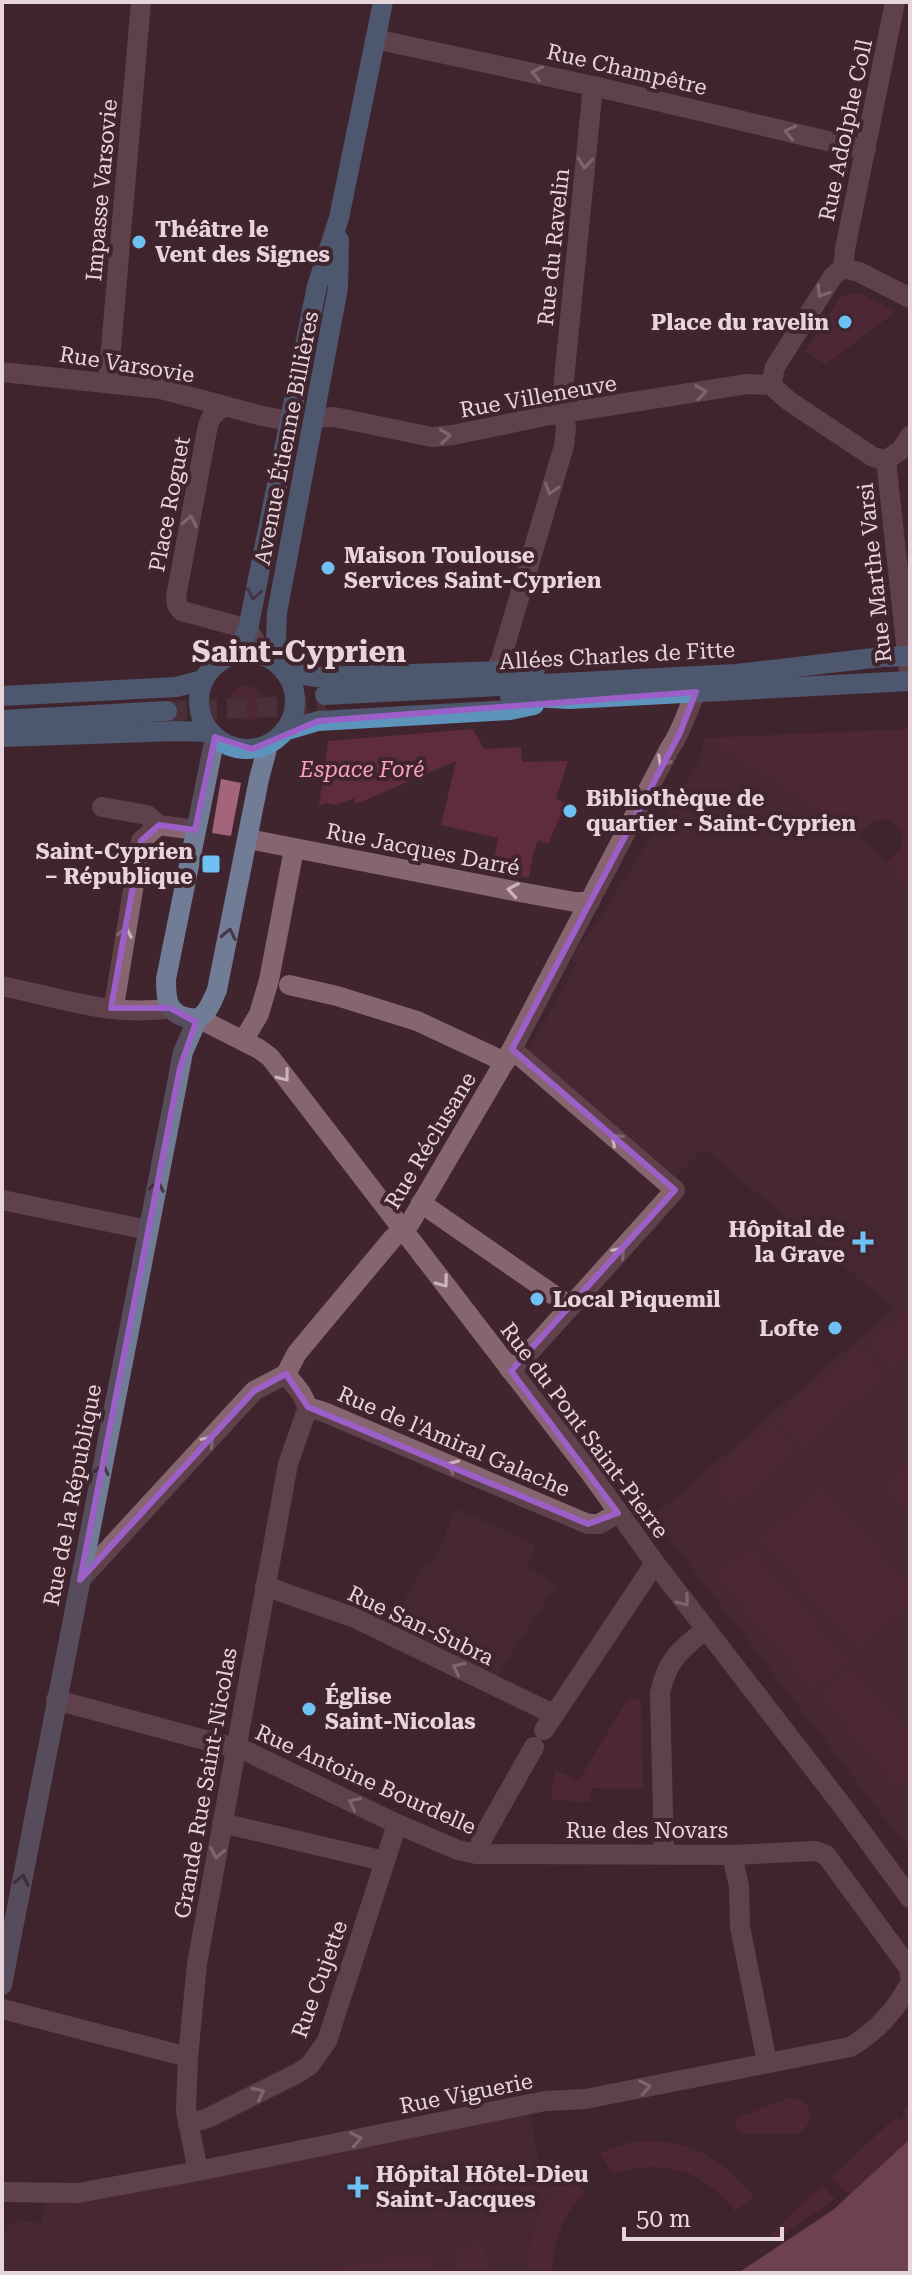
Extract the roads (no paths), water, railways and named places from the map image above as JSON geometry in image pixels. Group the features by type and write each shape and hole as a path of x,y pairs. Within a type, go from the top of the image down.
{"main road":[{"name":"Avenue Étienne Billières","path":"237,654 248,629 317,286 339,218 383,2"},
{"name":"Avenue Étienne Billières","path":"277,665 277,613 338,288 339,218"},
{"path":"277,665 291,680 295,700 291,721 284,731 268,745 244,750 228,746 212,735 202,720 199,707 203,680 217,663 246,652 317,677 584,670 726,661 819,665"},
{"name":"Allées Charles de Fitte","path":"909,656 736,674 486,685 326,700 503,696 570,699 910,681"},
{"path":"2,696 176,687 203,680"},
{"path":"284,731 318,721 510,710 570,699"},
{"path":"2,710 167,706 2,720"},
{"path":"2,737 177,731 212,735"}],"street":[{"name":"Impasse Varsovie","path":"108,383 141,2"},
{"name":"Rue Adolphe Coll","path":"843,268 895,2"},
{"name":"Rue Champêtre","path":"375,39 866,150"},
{"name":"Rue du Ravelin","path":"495,671 564,446 566,428 562,400 593,86"},
{"path":"910,298 859,272 843,268 833,276 775,367 771,385 789,401 873,457 886,460 901,450 910,436"},
{"name":"Rue Varsovie","path":"2,372 161,389 290,421"},
{"name":"Rue Villeneuve","path":"314,418 334,417 432,437 747,384 771,385"},
{"name":"Place Roguet","path":"223,406 212,416 208,425 176,597 182,611 248,629"},
{"name":"Rue Marthe Varsi","path":"886,460 910,681"},
{"path":"248,629 277,665"},
{"name":"Rue Réclusane","path":"80,1580 254,1391 286,1374 297,1353 393,1238 410,1223 508,1055 680,733 696,692"},
{"path":"198,1018 184,1017 170,1008 166,979 212,735"},
{"name":"Rue de la République","path":"2,1985 183,1052 198,1018 208,1008 217,990 268,745"},
{"path":"102,807 147,815 159,825 195,830"},
{"path":"111,1008 115,1000 141,841 159,825"},
{"name":"Rue Jacques Darré","path":"248,839 575,902 590,902"},
{"path":"243,1041 259,1014 269,980 294,849"},
{"path":"289,985 337,996 417,1021 508,1055 675,1190 510,1370"},
{"path":"2,986 111,1008 148,1012 170,1008"},
{"name":"Rue du Pont Saint-Pierre","path":"198,1018 270,1057 910,1898"},
{"path":"2,1200 148,1230"},
{"path":"421,1203 571,1307"},
{"name":"Rue de l'Amiral Galache","path":"286,1374 308,1407 588,1524 599,1524 618,1513"},
{"name":"Grande Rue Saint-Nicolas","path":"198,2171 186,2111 197,1964 288,1464 308,1407"},
{"path":"477,1854 482,1839 544,1731 655,1563"},
{"name":"Rue San-Subra","path":"265,1586 355,1618 544,1731"},
{"path":"664,1853 660,1693 664,1674 671,1662 706,1629"},
{"name":"Rue Antoine Bourdelle","path":"56,1700 235,1748 268,1760 397,1824 458,1850 477,1854"},
{"path":"222,1823 384,1861"},
{"name":"Rue Cujette","path":"188,2124 208,2118 298,2073 310,2065 320,2052 327,2041 397,1824"},
{"name":"Rue des Novars","path":"477,1854 732,1855 816,1851 826,1855 909,1968 910,1975"},
{"path":"732,1855 739,1886 740,1927 767,2062"},
{"name":"Rue Viguerie","path":"2,2192 78,2193 535,2103 585,2099 850,2047 873,2030 901,2000 910,1983"},
{"path":"2,2009 188,2057"}],"tunnel":[{"path":"167,711 326,705"}],"place":[{"name":"Théâtre le Vent des Signes","path":"139,242"},
{"name":"Place du ravelin","path":"845,322"},
{"name":"Maison Toulouse Services Saint-Cyprien","path":"328,568"},
{"name":"Bibliothèque de quartier - Saint-Cyprien","path":"570,811"},
{"name":"Saint-Cyprien – République","path":"211,864"},
{"name":"Hôpital de la Grave","path":"863,1242"},
{"name":"Local Piquemil","path":"537,1299"},
{"name":"Lofte","path":"835,1328"},
{"name":"Église Saint-Nicolas","path":"309,1709"},
{"name":"Hôpital Hôtel-Dieu Saint-Jacques","path":"358,2187"}],"district":[{"name":"Saint-Cyprien","path":"299,652"}],"park label":[{"name":"Espace Foré","path":"362,769"}]}
